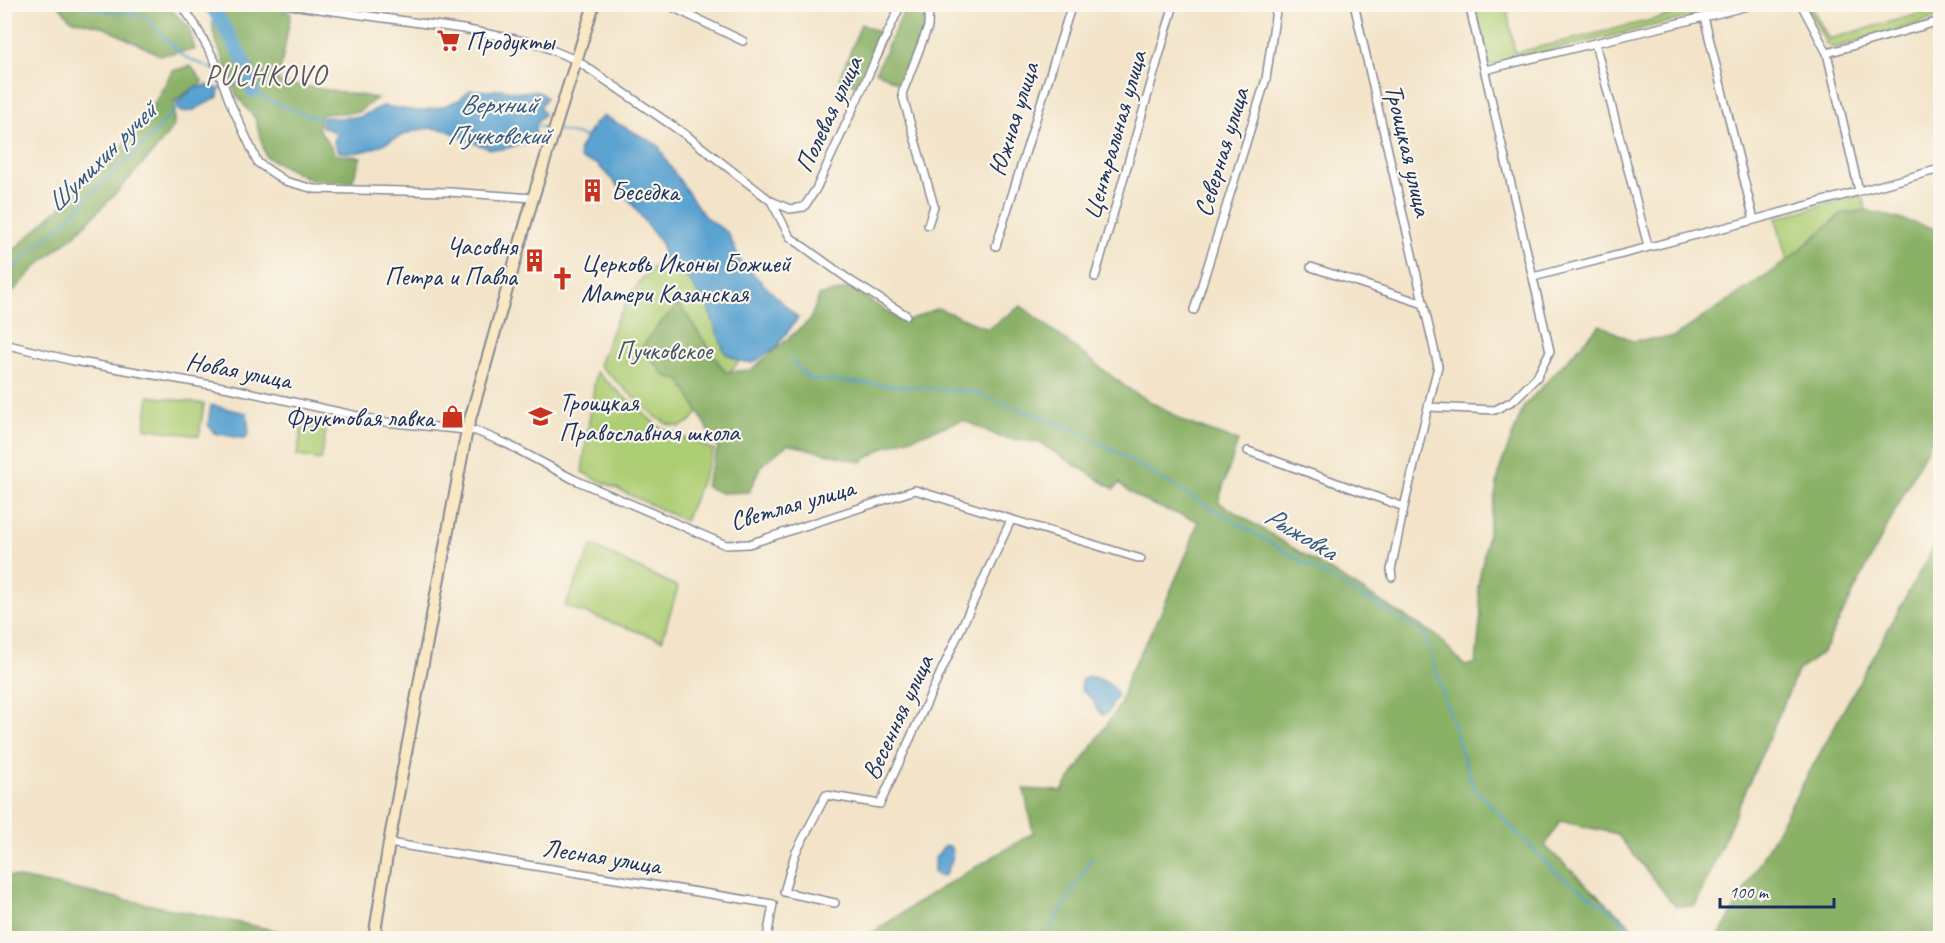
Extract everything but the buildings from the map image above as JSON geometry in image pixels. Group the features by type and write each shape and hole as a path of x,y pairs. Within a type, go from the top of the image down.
{"street":[{"path":"181,4 215,61 229,100 258,163 285,181 314,189 449,192 532,198"},
{"path":"283,4 484,33 535,43 576,60 686,135 771,201 790,237 851,281 906,315"},
{"path":"375,939 389,843 467,430 532,198 594,4"},
{"path":"666,4 743,41"},
{"name":"Полевая улица","path":"771,201 790,209 804,207 816,189 901,4"},
{"path":"928,225 934,206 902,94 928,27 929,4"},
{"name":"Южная улица","path":"996,246 1072,4"},
{"name":"Центральная улица","path":"1095,278 1174,4"},
{"name":"Северная улица","path":"1194,310 1266,79 1277,4"},
{"name":"Троицкая улица","path":"1354,4 1438,366 1404,507 1391,570 1392,577"},
{"path":"1428,407 1495,410 1514,400 1537,377 1550,351 1469,4"},
{"path":"1485,70 1756,4"},
{"path":"1802,4 1827,53 1858,191"},
{"path":"1704,17 1754,220"},
{"path":"1827,53 1941,21"},
{"path":"1595,43 1648,246"},
{"path":"1533,277 1941,169"},
{"path":"1311,267 1424,304"},
{"name":"Новая улица","path":"4,344 74,361 229,388 385,422 467,430"},
{"name":"Светлая улица","path":"467,430 507,444 573,479 726,545 748,544 915,490 1141,559"},
{"path":"1248,451 1404,507"},
{"name":"Весенняя улица","path":"835,903 784,892 795,854 826,795 880,804 1011,520"},
{"name":"Лесная улица","path":"389,843 773,904 767,939"}],"green space":[{"path":"59,5 166,5 189,27 195,50 160,55 103,27 70,19"},
{"path":"213,5 270,5 291,13 278,82 377,98 358,112 321,114 318,128 336,155 361,157 352,182 311,180 266,157 255,118 236,95 213,32"},
{"path":"907,5 922,5 924,28 901,85 876,71"},
{"path":"1472,5 1506,5 1515,53 1713,5 1738,5 1491,65 1486,62"},
{"path":"1806,5 1810,5 1829,39 1940,8 1940,17 1834,48 1827,45"},
{"path":"861,24 885,35 860,87 840,78"},
{"path":"191,66 203,82 174,101 174,126 157,148 76,234 38,265 5,300 4,259 112,159 152,108 172,71"},
{"path":"1861,195 1866,210 1841,214 1787,261 1776,218"},
{"path":"1866,210 1940,230 1940,423 1823,652 1798,671 1695,906 1675,906 1617,834 1560,821 1545,846 1644,938 864,938 936,891 1033,833 1024,789 1062,791 1120,705 1128,676 1160,615 1190,546 1198,521 1146,502 1119,483 1114,489 1040,443 1000,437 963,420 885,447 861,462 788,444 761,466 749,492 721,493 705,486 718,448 681,381 664,375 642,347 679,304 725,372 751,370 810,320 819,296 850,288 904,322 938,308 988,329 1021,306 1127,388 1187,423 1238,441 1218,502 1437,636 1465,666 1476,663 1481,614 1478,586 1500,468 1524,406 1600,325 1632,341 1674,337 1787,261 1842,214"},
{"name":"Пучковское","path":"663,258 687,277 708,308 725,353 739,361 692,420 680,427 667,424 652,414 599,365 616,321 640,281"},
{"path":"596,372 659,427 714,450 685,521 582,472"},
{"path":"149,396 204,404 199,436 145,428"},
{"path":"303,420 327,424 321,460 297,456"},
{"path":"1940,535 1940,938 1718,938"},
{"path":"592,546 678,587 662,640 565,606"},
{"path":"5,875 313,938 5,938"}],"water":[{"path":"207,85 219,89 218,97 192,111 181,112 176,103 194,88"},
{"name":"Верхний Пучковский","path":"501,89 538,92 546,98 540,107 544,114 535,125 535,134 529,143 493,149 475,144 451,132 434,128 411,132 373,149 352,153 339,152 334,143 336,133 321,126 323,117 360,117 383,106 418,111 441,107 459,100 470,90"},
{"path":"604,116 658,145 704,216 728,233 741,262 798,318 776,347 753,363 739,361 725,353 708,308 687,277 663,258 662,245 622,190 597,164 580,159 579,149 594,124"},
{"path":"211,405 247,413 249,433 245,439 214,433 208,424"},
{"path":"1087,676 1105,682 1115,691 1117,695 1108,713 1103,715 1099,713 1094,701 1081,689 1082,680"},
{"path":"944,846 950,846 952,857 945,875 939,876 934,873 934,860"}],"waterway":[{"path":"80,4 82,7 144,16 183,56 217,71"},
{"name":"Рыжовка","path":"210,4 236,47"},
{"name":"Рыжовка","path":"240,53 253,91"},
{"path":"222,74 268,100 323,121"},
{"name":"Шумихин ручей","path":"218,89 238,83"},
{"name":"Шумихин ручей","path":"4,282 20,261 58,229 154,134 172,112 181,107"},
{"path":"534,125 552,129"},
{"path":"558,130 587,137"},
{"name":"Рыжовка","path":"791,360 809,379 973,392 1082,432 1424,633 1473,787 1554,871 1614,913 1642,938"},
{"path":"1050,938 1051,928 1092,857"}],"place":[{"name":"Продукты","path":"448,41"},
{"name":"Беседка","path":"593,191"},
{"name":"Часовня Петра и Павла","path":"535,261"},
{"name":"Церковь Иконы Божией Матери Казанская","path":"563,278"},
{"name":"Фруктовая лавка","path":"452,417"},
{"name":"Троицкая Православная школа","path":"541,417"}],"district":[{"name":"PUCHKOVO","path":"266,74"}]}
